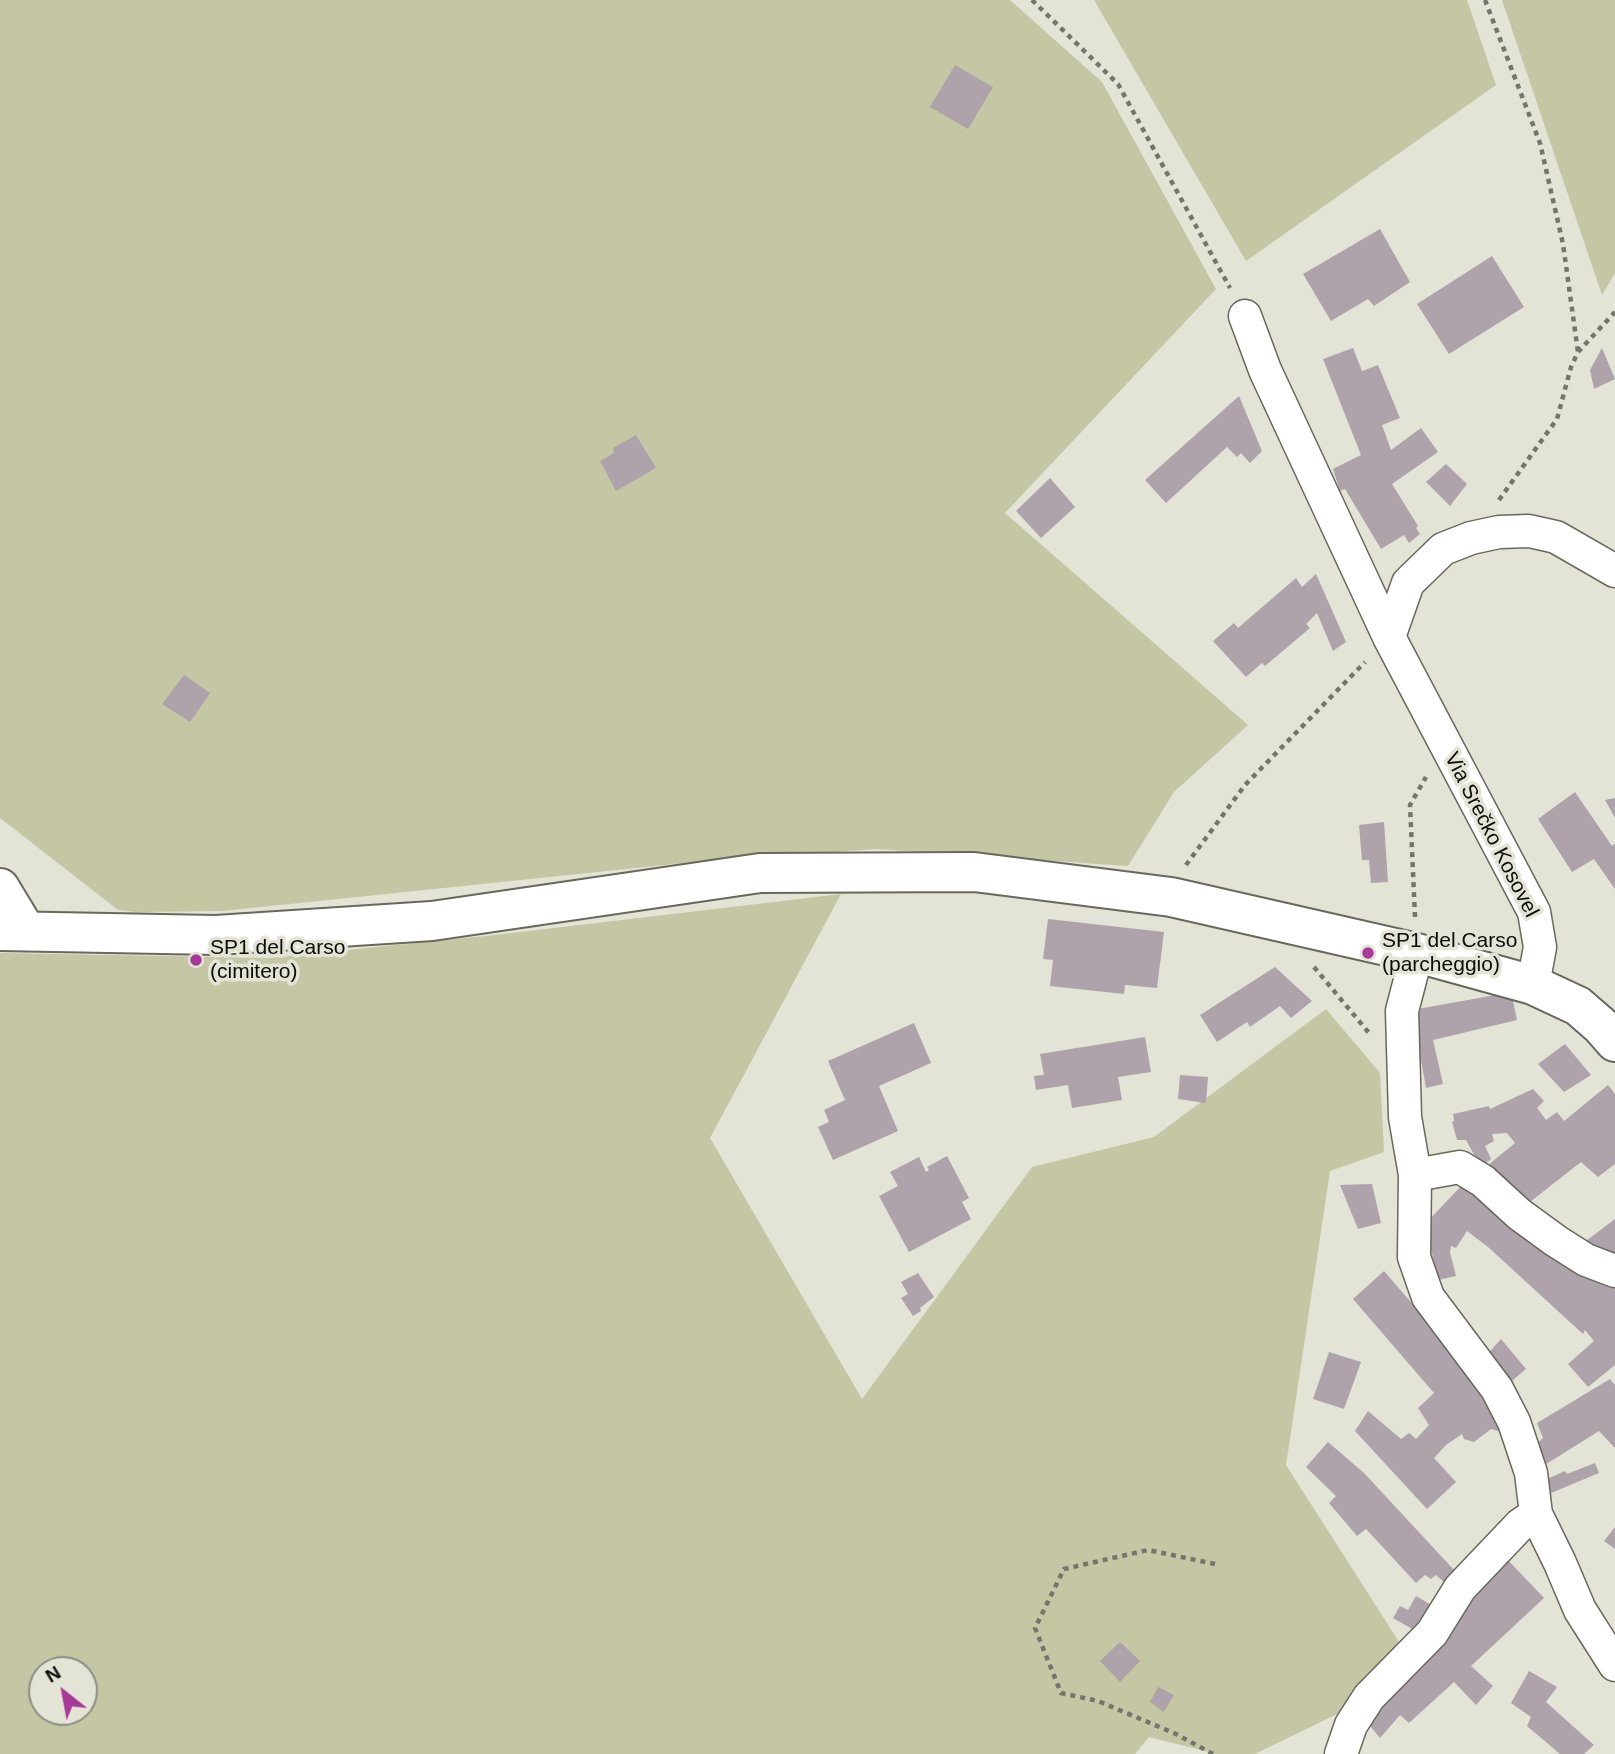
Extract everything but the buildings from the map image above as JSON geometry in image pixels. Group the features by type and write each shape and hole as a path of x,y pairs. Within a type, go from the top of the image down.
{"main road":[{"path":"0,888 13,931 216,935 432,921 760,873 974,872 1171,897 1417,953 1533,985 1578,1006 1615,1042"}],"street":[{"name":"Via Srečko Kosovel","path":"1245,316 1265,370 1389,637 1534,912 1540,947 1533,985"},
{"path":"1389,637 1408,583 1443,549 1471,538 1499,532 1528,531 1556,537 1615,571"},
{"path":"1417,953 1402,1011 1405,1117 1415,1175 1413,1257 1428,1297 1497,1389 1514,1422 1531,1473 1535,1514 1580,1610 1615,1665"},
{"path":"1415,1175 1460,1167 1483,1181 1519,1214 1556,1241 1586,1260 1615,1271"},
{"path":"1341,1754 1351,1725 1368,1697 1432,1633 1460,1588 1520,1525 1535,1514"}],"path":[{"path":"1032,0 1118,84 1245,316"},
{"path":"1486,0 1540,143 1563,244 1578,352"},
{"path":"1471,538 1557,419 1578,352 1615,312"},
{"path":"1171,897 1191,857 1245,785 1389,637"},
{"path":"1417,953 1410,805 1445,745"},
{"path":"1272,919 1342,998 1404,1078"},
{"path":"1213,1754 1176,1734 1098,1701 1061,1693 1035,1628 1064,1569 1148,1550 1215,1564"}],"green space":[{"path":"0,0 1010,0 1102,82 1216,289 1005,513 1248,725 1174,792 1128,866 877,849 703,861 223,911 118,910 0,818"},
{"path":"1094,0 1467,0 1496,85 1246,261"},
{"path":"1502,0 1615,0 1615,273 1602,295"},
{"path":"841,894 710,1138 862,1399 1032,1167 1154,1137 1326,1009 1380,1073 1384,1152 1330,1171 1286,1465 1401,1645 1337,1714 1255,1754 1217,1754 1149,1737 1135,1754 0,1754 0,953 270,958 495,935"}],"place":[{"name":"SP1 del Carso (parcheggio)","path":"1368,953"},
{"name":"SP1 del Carso (cimitero)","path":"196,960"}]}
